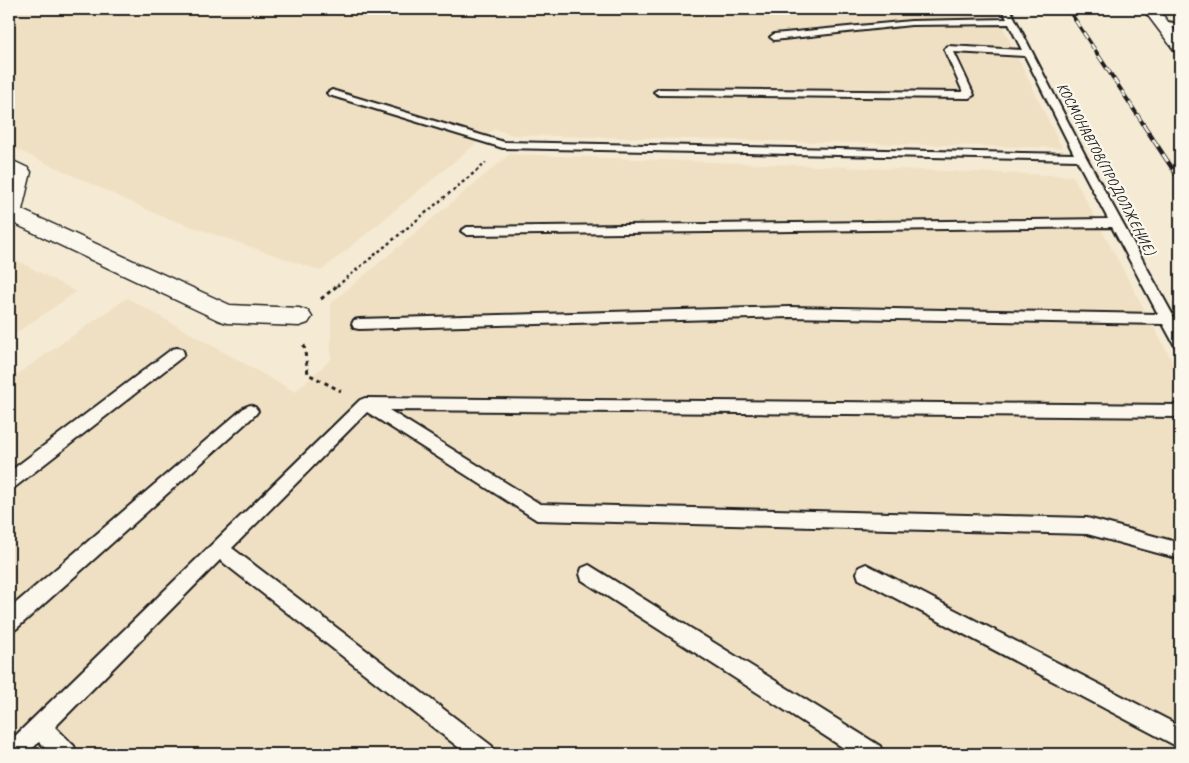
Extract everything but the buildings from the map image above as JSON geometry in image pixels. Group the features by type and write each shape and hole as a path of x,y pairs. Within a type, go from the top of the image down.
{"street":[{"path":"1150,9 1180,46"},
{"path":"9,165 21,172 9,213 227,314 299,317"}],"lane":[{"name":"КОСМОНАВТОВ(ПРОДОЛЖЕНИЕ)","path":"1006,9 1081,157 1180,342"},
{"path":"774,37 911,23 1012,21"},
{"path":"1161,24 1180,26"},
{"path":"659,92 969,95 948,49 1028,53"},
{"path":"332,93 508,146 1081,157"},
{"path":"467,231 1117,223"},
{"path":"359,324 789,312 1168,319"},
{"path":"9,482 177,353"},
{"path":"365,404 537,512 1087,526 1180,551"},
{"path":"12,754 365,404 1180,412"},
{"path":"9,622 250,411"},
{"path":"218,548 484,754"},
{"path":"866,573 1180,737"},
{"path":"589,574 872,754"},
{"path":"40,727 66,754"}],"path":[{"path":"365,404 308,374 299,317 508,146"}],"shaded area":[{"path":"9,9 994,9 1062,148 513,135 494,129 321,271 161,216 9,146"},
{"path":"510,154 1073,176 1180,376 1180,754 9,754 9,380 127,298 295,392 331,359 331,303"},
{"path":"9,256 76,292 9,338"}],"railway":[{"path":"1068,9 1144,125"},
{"path":"1143,124 1180,180"}]}
